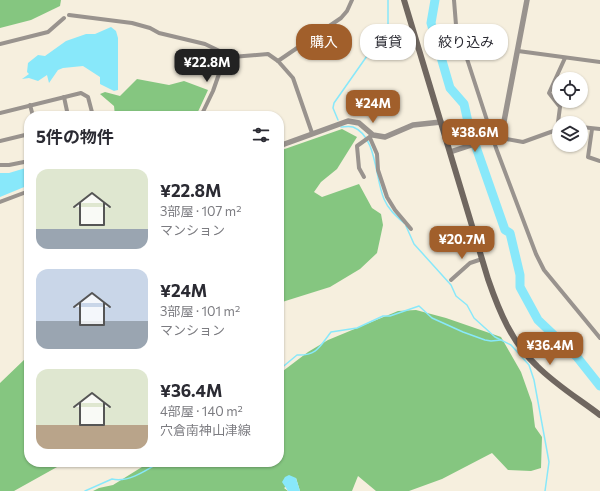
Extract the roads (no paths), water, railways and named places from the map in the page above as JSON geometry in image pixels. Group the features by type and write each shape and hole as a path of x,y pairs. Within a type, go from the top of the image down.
{"main road":[{"path":"404,0 441,122 452,151 482,259 501,314 524,352 543,372 600,415"}],"street":[{"path":"278,61 341,18 347,11 352,0"},
{"path":"454,0 456,24 524,223 542,266 600,338"},
{"path":"494,138 503,128 527,0"},
{"path":"69,15 132,23 150,28 159,33 205,44 232,57 263,53 272,56 293,78 312,133"},
{"path":"0,44 48,32 64,18"},
{"path":"518,51 600,62"},
{"path":"204,111 213,92 226,54"},
{"path":"559,116 560,107 549,93 565,58"},
{"path":"0,113 81,93 88,97 92,111"},
{"path":"64,97 67,111"},
{"path":"30,105 32,111"},
{"path":"284,144 348,121 358,123 369,138 377,154 378,170 387,197 395,210 411,229"},
{"path":"364,177 359,168 357,146 369,138 385,137 414,125 441,122"},
{"path":"588,128 600,129"},
{"path":"592,128 588,157 600,161"},
{"path":"452,151 494,138 526,142 552,132"},
{"path":"0,141 24,135"},
{"path":"0,165 24,162"},
{"path":"0,202 24,193"},
{"path":"451,280 470,264 482,259"}],"water":[{"path":"111,27 116,31 118,38 118,90 114,91 100,84 100,77 83,66 58,70 49,83 47,75 38,81 29,78 22,79 29,74 27,72 28,63 38,55 45,56 66,41 86,34 95,34"},
{"path":"24,168 24,187 0,197 0,173 9,173"},
{"path":"289,475 296,478 300,491 288,491 282,482 285,477"}],"waterway":[{"path":"338,120 333,108 334,103 388,26 388,0"},
{"path":"435,0 431,23 450,88 464,104 472,140 476,147 505,230 510,233 520,275 520,287 538,320 577,357 600,386"},
{"path":"341,127 353,127 361,132 367,139 371,148 384,199 390,209 404,223"},
{"path":"406,226 414,244 451,285 456,296 467,305 474,318 495,337 511,345 529,365 534,380 549,462 545,491"},
{"path":"284,366 297,355 304,355 314,352 321,346 331,332 357,328 383,316 390,316 419,306 432,318 463,332 485,340 501,340"},
{"path":"85,491 112,479 118,480 131,477 152,467"}]}
